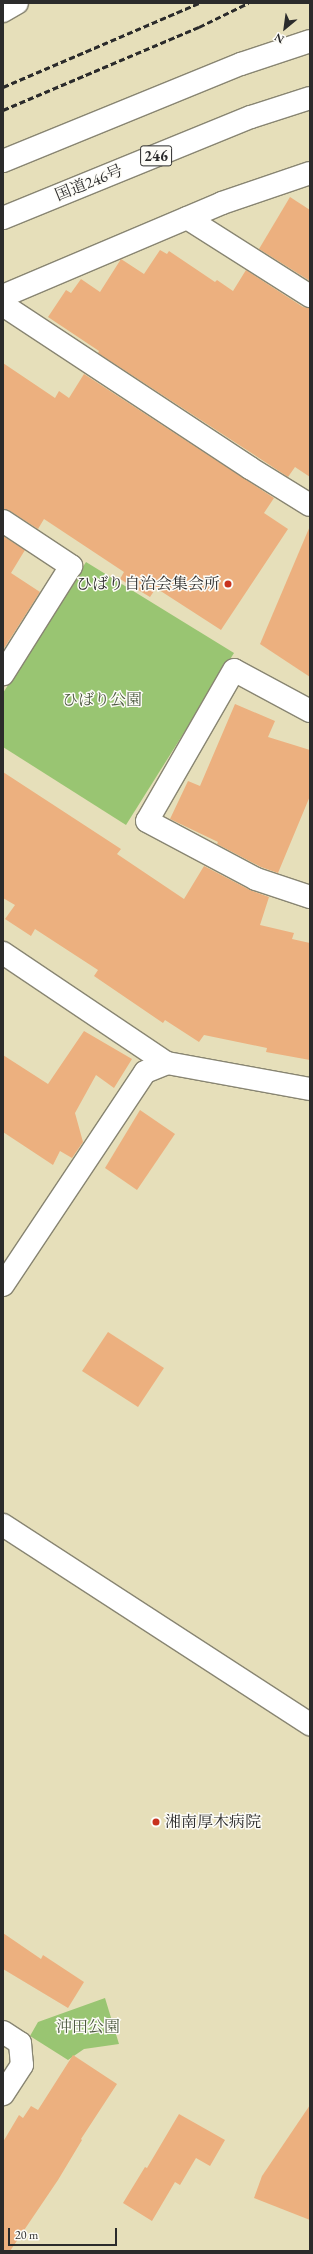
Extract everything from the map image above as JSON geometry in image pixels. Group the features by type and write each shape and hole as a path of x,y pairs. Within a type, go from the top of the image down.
{"main road":[{"path":"3,11 17,3"},
{"path":"3,161 240,64 310,41"},
{"name":"国道246号","path":"3,218 251,117 310,98"},
{"path":"3,296 187,218 310,173"},
{"path":"187,218 310,296"},
{"path":"3,305 250,468 310,505"},
{"path":"3,521 70,566 3,674"},
{"path":"310,711 234,670 147,821 256,879 310,897"},
{"path":"3,953 167,1063 310,1089"},
{"path":"3,1285 145,1072 167,1063"},
{"path":"3,1525 310,1724"},
{"path":"3,2032 20,2043 22,2065 3,2094"}],"green space":[{"name":"ひばり公園","path":"86,562 234,653 126,825 3,747 3,693"},
{"name":"沖田公園","path":"105,1998 119,2044 84,2049 68,2060 30,2036 38,2022"}],"building":[{"path":"290,197 310,210 310,281 259,249"},
{"path":"160,250 167,254 169,251 215,282 217,280 233,291 246,270 303,307 310,308 310,477 295,467 288,477 98,353 99,351 48,317 66,290 71,293 81,279 100,292 121,259 144,274"},
{"path":"3,363 55,398 59,391 69,398 84,374 274,498 264,513 288,529 221,630 156,588 150,597 120,579 124,572 44,519 38,529 10,511 3,509"},
{"path":"310,526 310,677 260,644"},
{"path":"3,536 25,550 11,573 40,592 3,650"},
{"path":"235,704 275,721 268,737 310,750 310,796 278,873 261,867 217,844 218,842 170,819 188,781 200,786"},
{"path":"3,772 121,849 117,854 184,899 204,866 250,890 269,897 260,925 294,933 292,939 310,943 310,1060 266,1052 267,1048 204,1035 199,1042 165,1020 163,1023 94,976 98,970 35,929 31,936 5,919 15,905 3,898"},
{"path":"84,1031 132,1059 114,1088 96,1075 75,1113 83,1142 72,1158 60,1151 53,1165 3,1132 3,1055 48,1084"},
{"path":"140,1110 175,1134 137,1190 105,1168"},
{"path":"108,1332 164,1368 138,1407 82,1371"},
{"path":"3,1933 41,1959 43,1955 84,1982 68,2008 3,1969"},
{"path":"73,2055 117,2084 81,2139 82,2140 58,2180 10,2251 3,2251 3,2142 19,2115 23,2118 31,2106 38,2110"},
{"path":"310,2105 310,2220 254,2198 262,2176"},
{"path":"179,2114 225,2140 210,2166 196,2158 180,2185 175,2182 152,2221 123,2203 145,2167 147,2168"}],"railway":[{"path":"3,87 199,3"},
{"path":"3,110 199,27 248,3"}],"place":[{"name":"ひばり自治会集会所","path":"228,584"},
{"name":"湘南厚木病院","path":"156,1822"}]}
